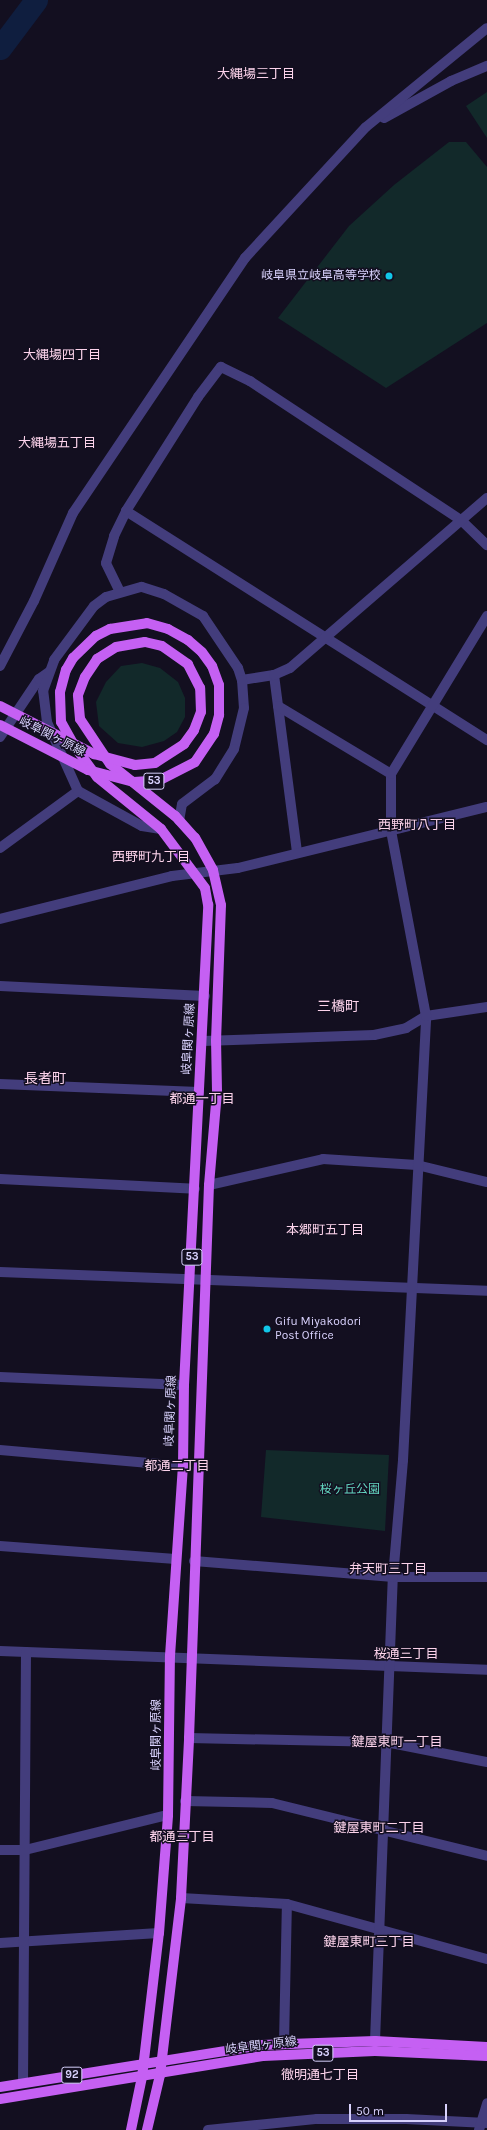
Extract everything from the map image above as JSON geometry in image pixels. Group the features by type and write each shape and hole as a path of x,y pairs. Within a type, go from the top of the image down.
{"main road":[{"name":"岐阜関ヶ原線","path":"0,725 88,770 134,782 160,780 195,762 214,734 219,715 219,685 212,666 202,652 188,640 168,629 147,623 110,629 96,636 73,658 66,670 60,692 61,722 75,747 97,776 162,829 196,873 205,888 208,905 203,1041 199,1092 191,1281 184,1385 183,1466 170,1656 168,1815 159,1933 142,2077 263,2056 312,2053 375,2051 487,2056"},
{"name":"岐阜関ヶ原線","path":"0,706 94,754 135,764 155,763 184,744 194,730 201,712 200,688 188,664 162,646 145,642 116,646 97,659 85,677 78,695 80,719 110,764 179,821 195,838 213,870 221,905 216,1041 217,1092 209,1185 194,1560 189,1738 184,1801 180,1898 160,2074"},
{"name":"岐阜関ヶ原線","path":"161,2060 284,2043 375,2041 487,2046"},
{"name":"92","path":"0,2087 161,2060"},
{"path":"147,2130 160,2074"},
{"name":"92","path":"0,2099 142,2077"},
{"path":"131,2130 142,2077"}],"street":[{"path":"0,666 34,601 73,513 241,264 298,199 366,127 423,78 487,28"},
{"path":"366,127 451,81 487,66"},
{"path":"120,592 106,563 114,536 126,511 198,397 221,367 250,381 462,520 487,545"},
{"path":"242,680 274,675 290,668 327,638 487,498"},
{"path":"126,511 487,740"},
{"path":"162,829 142,826 78,791 47,722 44,691 54,660 94,606 106,597 142,587 164,594 203,616 238,668 242,680 244,708 234,749 215,779 182,804 179,821"},
{"path":"375,2041 378,1928 393,1577 403,1460 410,1287 426,1016 391,830 391,774 487,616"},
{"path":"0,737 39,678 49,672"},
{"path":"274,675 297,853"},
{"path":"278,706 391,774"},
{"path":"0,848 78,791"},
{"path":"0,919 172,876 238,868 487,807"},
{"path":"0,986 205,996"},
{"path":"203,1041 374,1035 406,1028 426,1016 487,1008"},
{"path":"0,1084 199,1092"},
{"path":"209,1185 322,1159 417,1165 487,1182"},
{"path":"0,1178 195,1189"},
{"path":"0,1272 191,1281 410,1287 487,1291"},
{"path":"0,1377 184,1385"},
{"path":"0,1450 183,1466"},
{"path":"0,1546 176,1559"},
{"path":"194,1560 393,1577 487,1577"},
{"path":"0,1651 170,1656 390,1668 487,1670"},
{"path":"24,2083 26,1652"},
{"path":"189,1738 386,1742 487,1762"},
{"path":"184,1801 272,1803 487,1856"},
{"path":"0,1850 25,1850 168,1815"},
{"path":"180,1898 287,1904 487,1959"},
{"path":"284,2043 287,1904"},
{"path":"0,1943 159,1933"},
{"path":"208,2130 317,2119 482,2125 487,2102"}],"green space":[{"path":"487,92 487,138 466,106"},
{"path":"449,142 466,142 487,167 487,323 386,388 278,318 349,226 394,185"},
{"path":"142,663 160,668 178,682 185,698 185,717 177,732 164,741 142,747 118,743 99,726 96,702 106,682 121,666"},
{"name":"桜ヶ丘公園","path":"266,1450 389,1455 385,1531 261,1517"}],"waterway":[{"path":"0,48 36,0"}],"place":[{"name":"岐阜県立岐阜高等学校","path":"389,276"},
{"name":"Gifu Miyakodori Post Office","path":"267,1329"}],"district":[{"name":"大縄場三丁目","path":"256,74"},
{"name":"大縄場四丁目","path":"62,355"},
{"name":"大縄場五丁目","path":"57,443"},
{"name":"西野町八丁目","path":"417,825"},
{"name":"西野町九丁目","path":"151,857"},
{"name":"三橋町","path":"338,1007"},
{"name":"長者町","path":"45,1079"},
{"name":"都通一丁目","path":"202,1099"},
{"name":"本郷町五丁目","path":"325,1230"},
{"name":"都通二丁目","path":"177,1466"},
{"name":"弁天町三丁目","path":"388,1569"},
{"name":"桜通三丁目","path":"406,1654"},
{"name":"鍵屋東町一丁目","path":"397,1742"},
{"name":"鍵屋東町二丁目","path":"379,1828"},
{"name":"都通三丁目","path":"182,1837"},
{"name":"鍵屋東町三丁目","path":"369,1942"},
{"name":"徹明通七丁目","path":"320,2075"}]}
